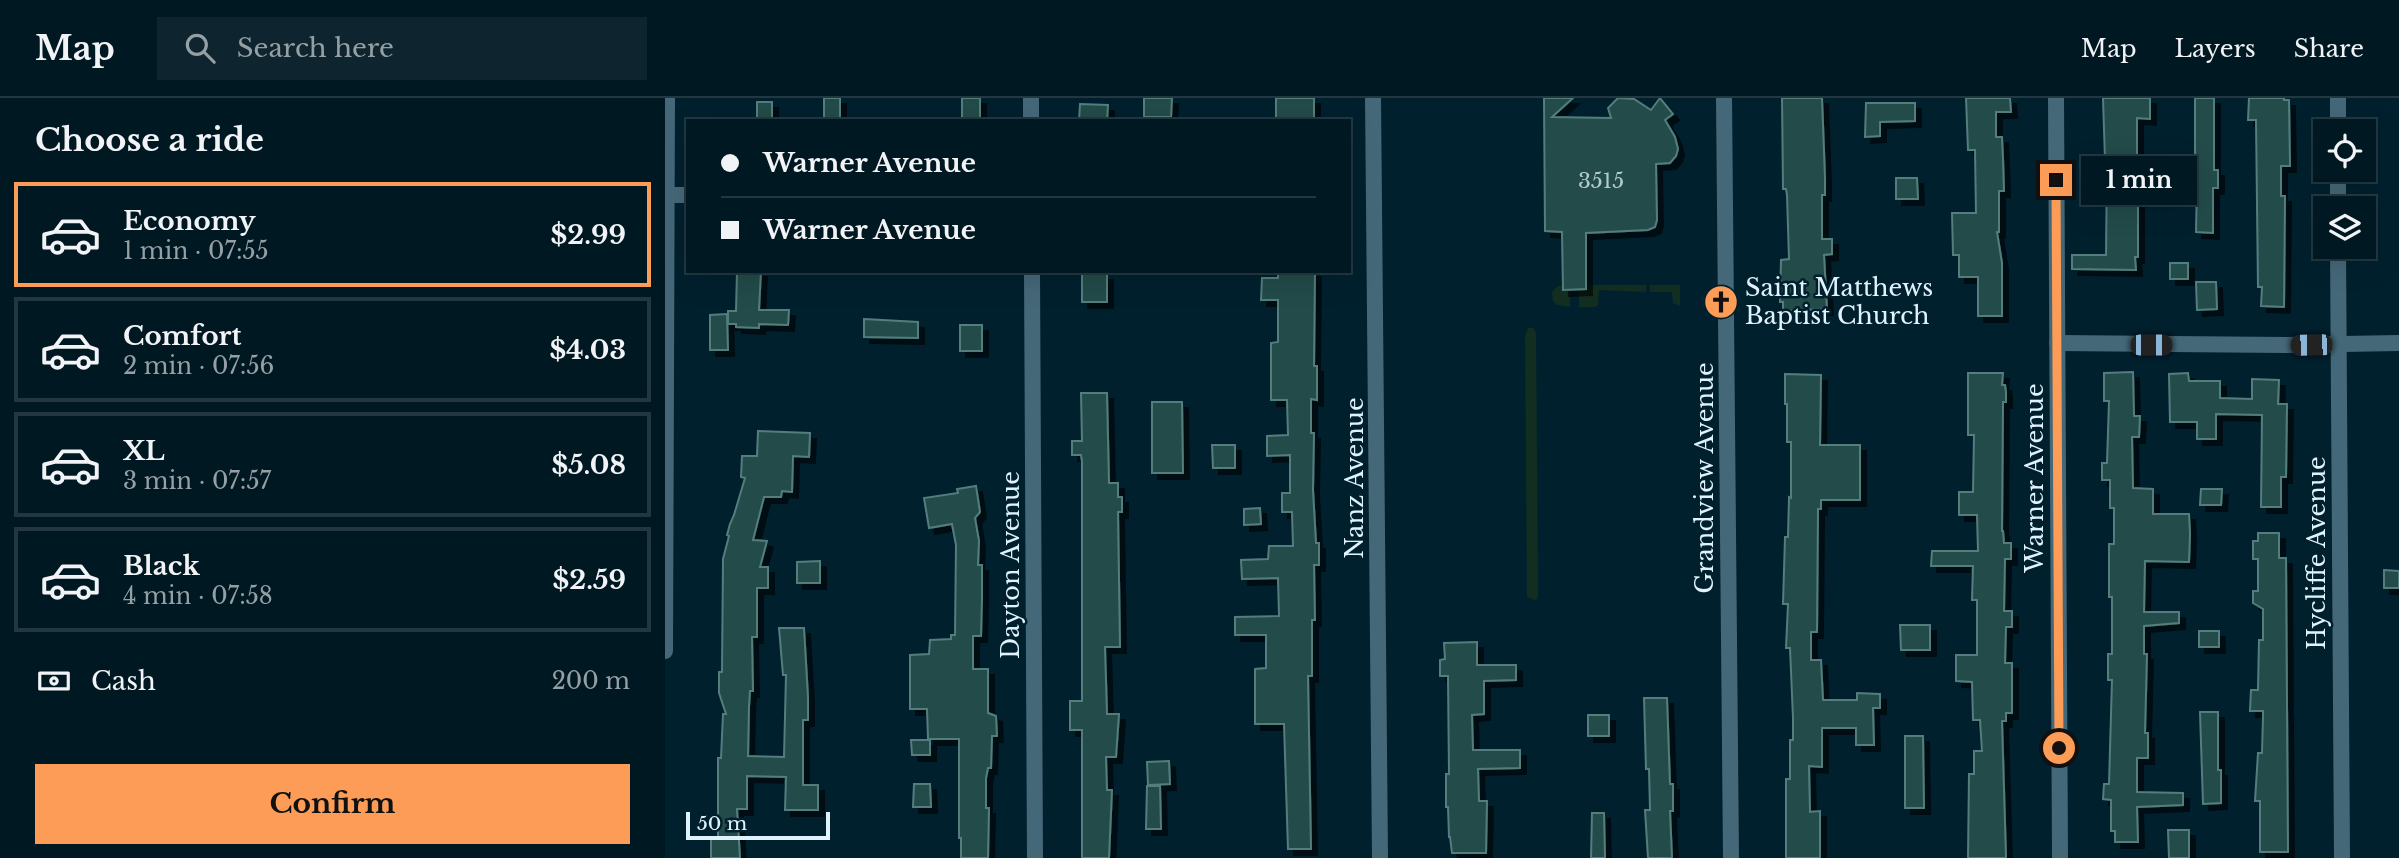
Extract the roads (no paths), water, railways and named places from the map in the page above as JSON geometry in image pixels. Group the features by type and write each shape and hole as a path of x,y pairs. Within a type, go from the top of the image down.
{"street":[{"path":"665,651 667,98"},
{"path":"1031,98 1031,119"},
{"name":"Nanz Avenue","path":"1373,98 1380,858"},
{"name":"Grandview Avenue","path":"1724,98 1731,858"},
{"name":"Warner Avenue","path":"2056,98 2060,858"},
{"path":"2338,98 2338,119"},
{"path":"666,195 686,195"},
{"name":"Hycliffe Avenue","path":"2338,259 2342,858"},
{"name":"Dayton Avenue","path":"1032,273 1035,858"},
{"path":"2057,343 2399,343"}],"place":[{"name":"Saint Matthews Baptist Church","path":"1721,302"}]}
